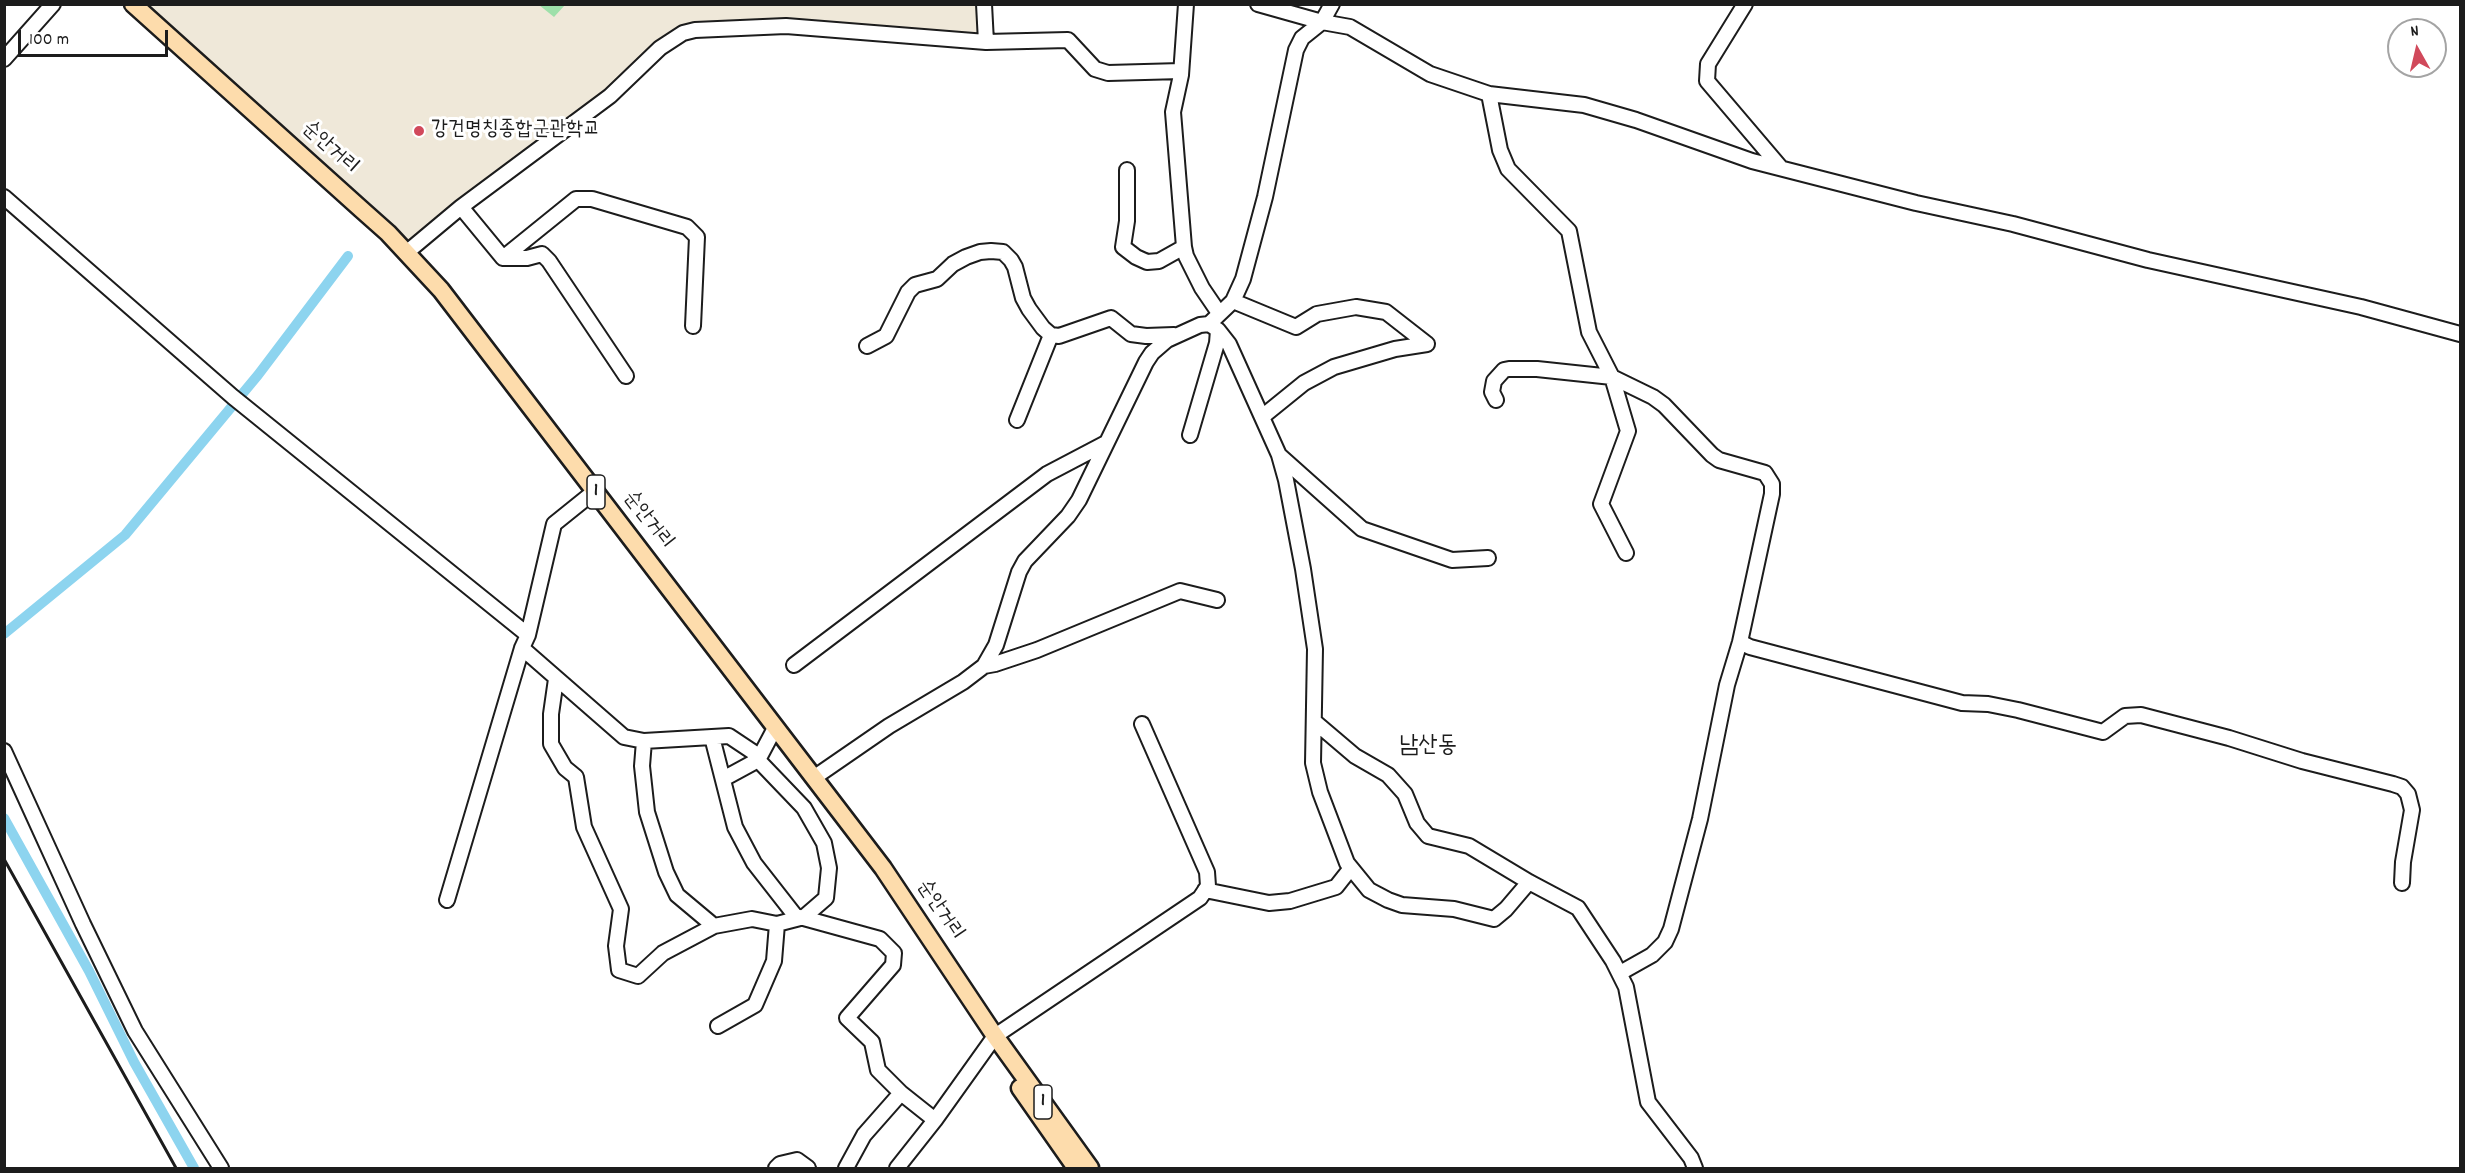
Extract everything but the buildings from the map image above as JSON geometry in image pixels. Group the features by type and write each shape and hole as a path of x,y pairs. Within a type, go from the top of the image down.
{"main road":[{"name":"순안거리","path":"133,4 362,208 441,290 883,868 995,1036 1090,1168"},
{"name":"순안거리","path":"995,1036 1011,1076 1076,1168"}],"street":[{"path":"4,59 53,4"},
{"path":"984,4 986,42"},
{"path":"1186,4 1181,71 1173,112 1184,247 1202,288 1219,313"},
{"path":"1258,4 1288,9 1322,22 1350,27 1430,74 1489,94 1584,105 1636,120 1752,161 1916,203 2013,224 2148,260 2361,307 2460,334"},
{"path":"1190,435 1217,343 1213,327 1219,313 1233,301 1243,279 1260,217 1292,63 1302,38 1322,22 1332,4"},
{"path":"1744,4 1708,64 1707,81 1780,168"},
{"path":"406,253 461,207 610,96 660,48 683,33 695,30 786,26 986,42 1068,40 1095,69 1108,73 1181,71"},
{"path":"1489,94 1500,150 1508,169 1569,231 1589,332 1612,376 1628,431 1601,504 1626,553"},
{"path":"1127,170 1127,221 1123,247 1147,262 1159,261 1184,247"},
{"path":"4,197 238,401 528,634"},
{"path":"503,258 576,199 592,199 687,227 697,237 693,326"},
{"path":"461,207 503,258"},
{"path":"867,346 886,336 908,292 915,285 937,279 960,260 980,252 991,251 1003,252 1011,260 1023,298 1043,328 1051,335 1059,336 1111,318 1131,334 1176,335"},
{"path":"503,258 527,258 542,254 626,376"},
{"path":"1233,301 1296,327 1317,314 1356,307 1386,312 1427,344 1395,349 1334,367 1305,382 1262,417"},
{"path":"815,777 889,726 963,682 984,666 996,645 1019,572 1025,561 1068,516 1079,500 1146,362 1152,353 1167,340 1200,325 1213,327 1229,344 1279,455 1286,480 1314,637 1313,763 1315,776 1336,836 1351,868 1369,890 1402,905 1445,908 1494,919 1506,909 1529,882"},
{"path":"1017,420 1051,335"},
{"path":"1496,400 1492,392 1494,381 1504,370 1537,369 1612,376 1664,405 1719,460 1757,470 1769,478 1772,494 1740,642 1727,685 1700,819 1671,929 1665,942 1652,955 1620,973"},
{"path":"794,665 1047,474 1106,443"},
{"path":"1279,455 1362,529 1452,560 1488,558"},
{"path":"447,900 528,634 554,524 595,491"},
{"path":"984,666 1037,650 1180,591 1217,600"},
{"path":"1740,642 1750,647 1962,703 1988,704 2018,710 2103,732 2125,716 2141,715 2402,787 2411,802 2402,883"},
{"path":"522,648 624,737 644,741 729,736 753,752 804,808 824,843 829,868 826,898 799,918 777,924 752,919 714,926 663,953 638,976 619,970 616,946 621,909 584,827 576,777 565,768 551,744 551,714 556,679"},
{"path":"1315,722 1355,756 1388,775 1405,794 1417,824 1428,836 1469,846 1578,908 1620,973 1631,1008 1648,1102 1691,1158 1695,1168"},
{"path":"897,1168 935,1120 995,1036 1200,898 1208,886 1207,872 1142,724"},
{"path":"723,780 758,760 775,729"},
{"path":"712,737 735,826 754,863 799,918 880,939 894,953 893,964 847,1018 872,1042 878,1070 901,1093 935,1120"},
{"path":"644,741 642,766 647,812 666,872 677,895 714,926"},
{"path":"4,751 92,944 135,1031 221,1168"},
{"path":"1205,890 1269,903 1290,901 1336,887 1351,868"},
{"path":"718,1026 755,1005 774,961 777,924"},
{"path":"846,1168 864,1135 901,1093"},
{"path":"776,1168 780,1164 797,1160 808,1168"}],"shaded area":[{"name":"강건명칭종합군관학교","path":"984,4 986,42 786,26 683,33 406,253 133,5"}],"green space":[{"path":"539,5 565,5 554,17"}],"waterway":[{"path":"4,634 125,535 258,375 348,256"},
{"path":"4,818 89,971 134,1062 194,1168"}],"railway":[{"path":"4,859 176,1168"}],"place":[{"name":"강건명칭종합군관학교","path":"419,131"}],"district":[{"name":"남산동","path":"1428,748"}]}
